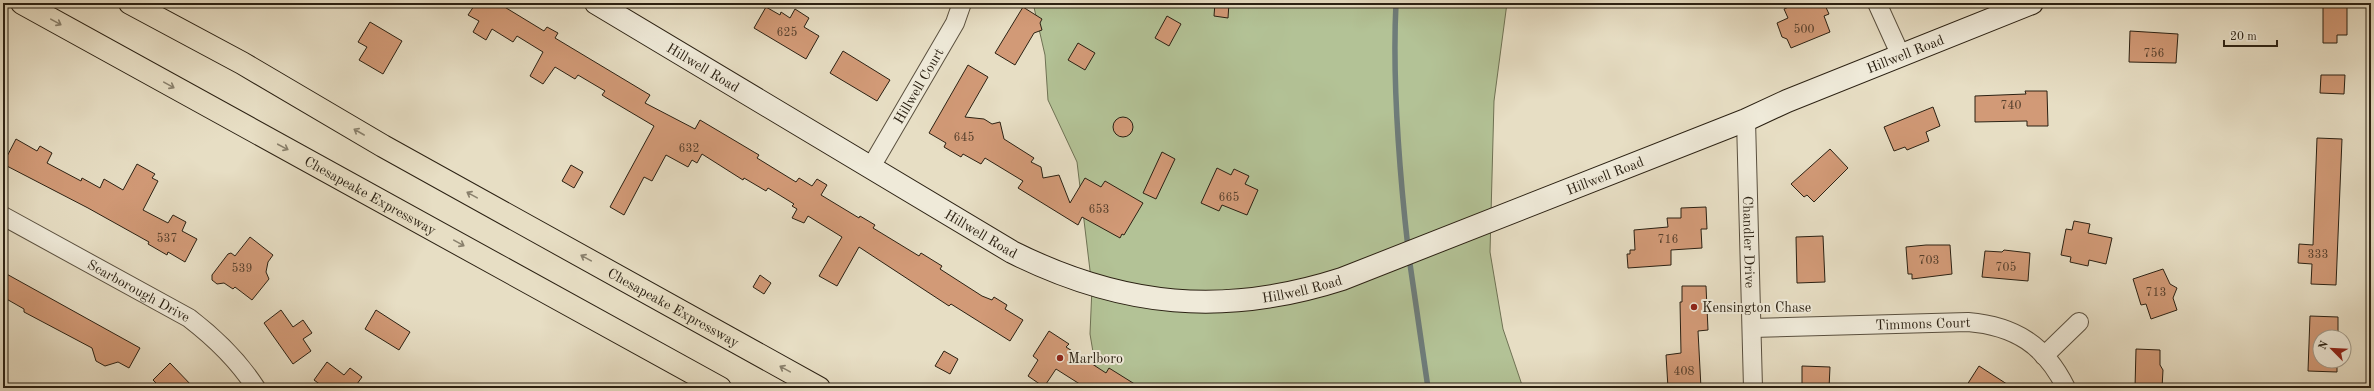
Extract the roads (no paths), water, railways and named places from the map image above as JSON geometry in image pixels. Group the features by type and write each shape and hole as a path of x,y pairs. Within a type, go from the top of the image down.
{"highway":[{"name":"Chesapeake Expressway","path":"22,3 720,388"},
{"name":"Chesapeake Expressway","path":"130,3 242,63 383,146 819,388"}],"street":[{"name":"Hillwell Road","path":"596,3 1012,252 1049,270 1094,286 1141,297 1210,302 1266,297 1342,278 1746,120 2032,3"},
{"name":"Hillwell Court","path":"871,167 955,24 962,3"},
{"path":"1878,3 1901,56"},
{"name":"Chandler Drive","path":"1746,120 1753,388"},
{"name":"Scarborough Drive","path":"3,216 189,318 211,335 233,357 256,388"},
{"name":"Timmons Court","path":"1752,328 1968,322 1988,324 2016,333 2032,343 2044,356 2066,388"},
{"path":"2044,356 2079,322"}],"waterway":[{"path":"1396,3 1395,64 1397,126 1408,248"},
{"path":"1409,257 1428,388"}],"place":[{"name":"Kensington Chase","path":"1694,307"},
{"name":"Marlboro","path":"1060,358"}]}
